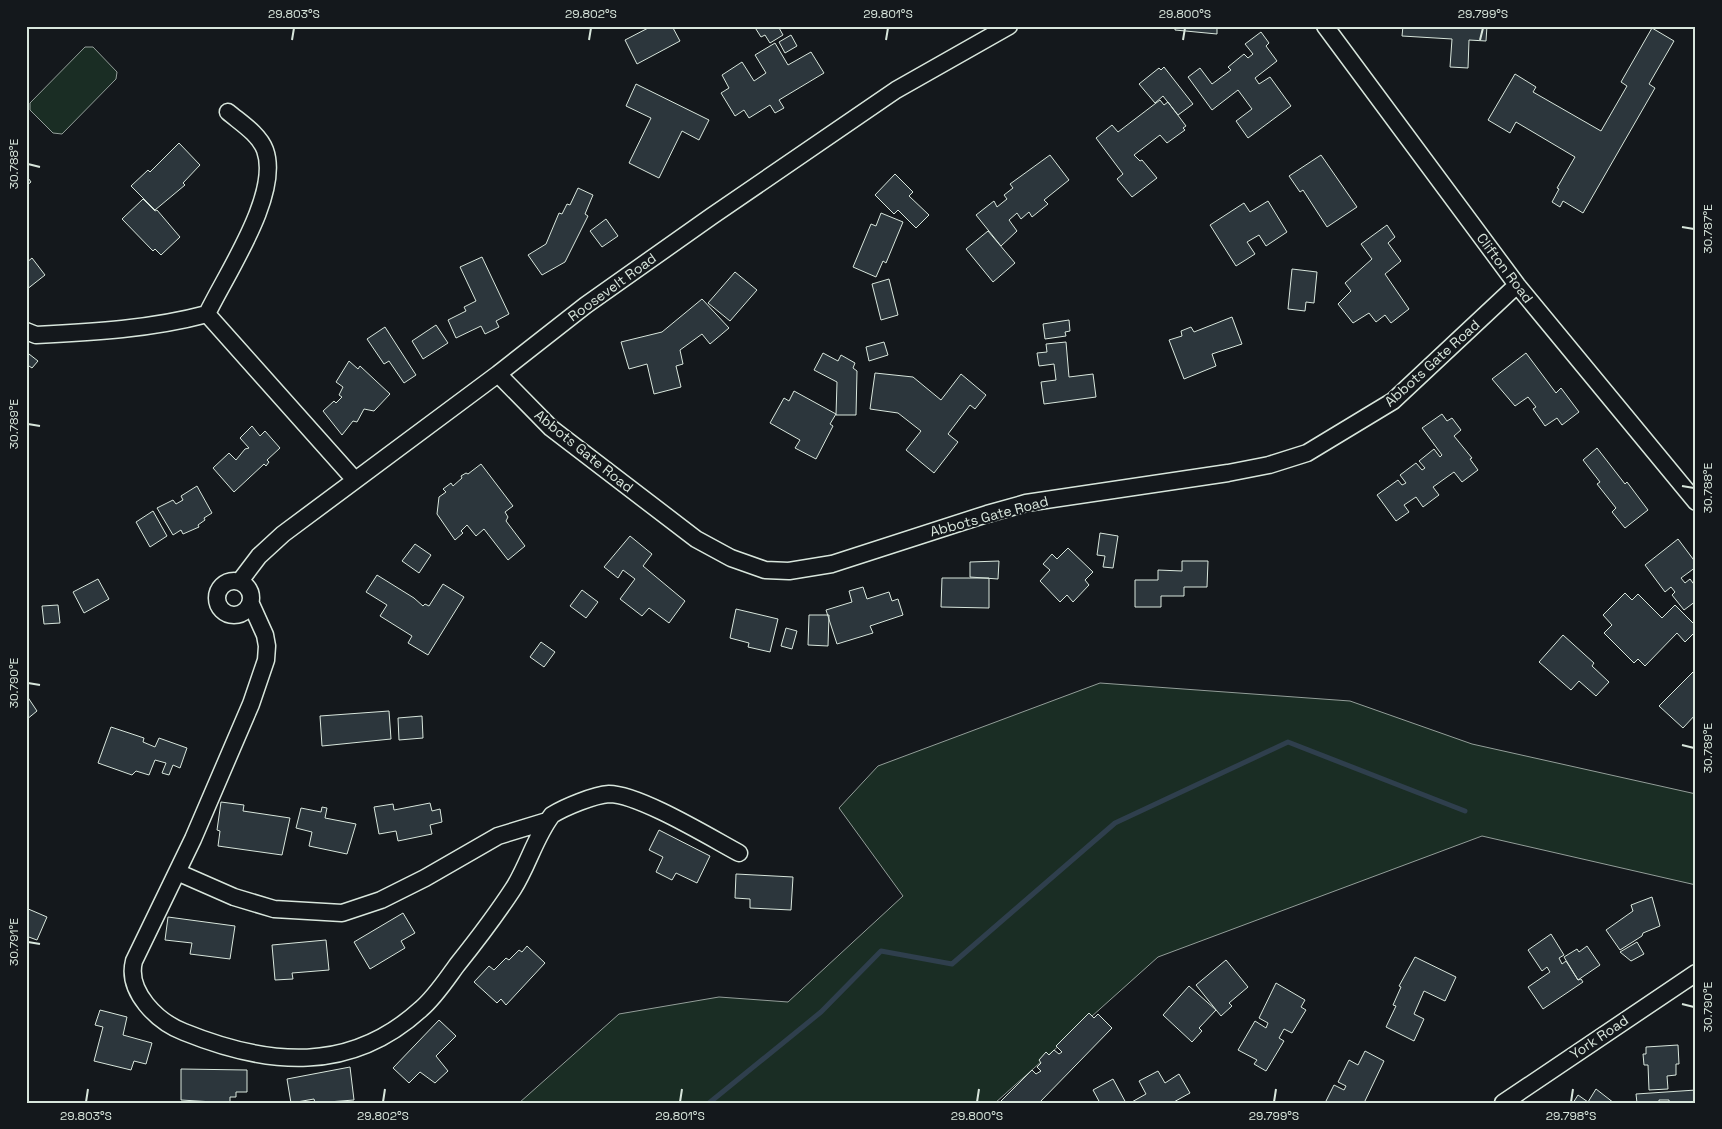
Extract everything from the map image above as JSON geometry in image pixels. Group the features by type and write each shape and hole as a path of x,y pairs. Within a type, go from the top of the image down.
{"street":[{"name":"Roosevelt Road","path":"240,582 259,556 283,534 498,374 586,305 835,130 896,90 1009,26"},
{"name":"Clifton Road","path":"1325,26 1517,285 1696,502"},
{"path":"26,331 36,335 121,330 171,324 207,314 259,211 267,182 266,151 261,142 254,133 228,112"},
{"name":"Abbots Gate Road","path":"498,374 552,428 696,539 731,558 765,570 789,571 832,564 987,514 1026,504 1228,473 1269,465 1307,453 1393,401 1517,285"},
{"path":"207,314 355,480"},
{"path":"251,604 247,610 235,616 228,615 218,606 218,592 221,586 233,580 240,582 250,590 251,604 265,635 267,646 266,660 251,704 177,872 134,961 132,972 136,988 148,1006 173,1028 208,1042 254,1055 286,1059 321,1058 344,1053 373,1041 399,1026 422,1009 478,938 514,888 547,821"},
{"path":"177,872 234,897 274,908 342,913 390,896 498,836 547,821 558,812 609,794 620,796 683,822 739,853"},
{"name":"York Road","path":"1503,1103 1696,973"}],"green space":[{"path":"85,47 93,47 117,72 116,79 62,134 53,133 30,110 30,103"},
{"path":"1100,683 1350,701 1472,744 1696,794 1696,885 1482,836 1158,957 995,1103 519,1103 619,1014 719,997 788,1002 903,896 839,808 878,766"}],"building":[{"path":"652,26 672,26 680,41 637,64 625,40"},
{"path":"754,26 778,26 783,35 770,43 765,35 761,37"},
{"path":"1175,26 1217,26 1217,34 1175,30"},
{"path":"1403,26 1487,26 1486,41 1469,40 1468,68 1450,67 1452,39 1402,36"},
{"path":"1652,28 1674,41 1649,84 1655,88 1583,213 1563,201 1560,207 1552,202 1559,189 1557,188 1575,157 1516,122 1510,133 1488,120 1515,74 1536,87 1533,92 1601,131 1627,86 1621,82"},
{"path":"1261,32 1269,43 1266,46 1277,61 1255,78 1259,84 1270,77 1291,106 1248,138 1236,121 1252,109 1238,90 1212,110 1188,77 1200,68 1212,84 1231,70 1228,67 1244,54 1248,58 1253,54 1245,44"},
{"path":"791,35 797,46 785,53 779,42"},
{"path":"775,43 788,65 811,52 824,73 779,100 784,108 775,113 770,105 749,118 744,110 735,116 721,93 729,88 722,75 742,62 754,81 766,73 755,55"},
{"path":"1164,67 1193,104 1178,115 1163,96 1155,103 1139,84 1159,68 1161,70"},
{"path":"636,84 709,120 699,140 682,131 659,178 629,163 651,118 626,106"},
{"path":"1160,100 1164,105 1168,102 1186,126 1183,128 1185,130 1167,143 1160,135 1134,155 1140,161 1142,160 1157,178 1132,197 1117,179 1123,174 1096,138 1112,125 1118,132"},
{"path":"179,143 200,165 183,183 185,185 155,210 131,186 148,170 150,172"},
{"path":"1050,155 1069,180 1044,200 1048,204 1032,217 1029,212 1021,219 1017,213 1009,220 1017,231 1001,246 976,215 994,201 997,207 1007,199 1004,195 1013,188 1010,184"},
{"path":"1321,155 1357,207 1327,227 1303,190 1300,192 1289,176"},
{"path":"895,174 913,192 909,196 929,215 916,228 898,210 894,214 875,195"},
{"path":"26,175 31,182 26,186"},
{"path":"578,188 593,195 585,214 588,216 565,262 542,275 528,255 546,244 559,213 562,214 567,204 570,205"},
{"path":"143,199 155,211 157,210 180,237 161,255 155,249 153,251 122,219"},
{"path":"1268,201 1287,232 1266,246 1259,235 1247,242 1255,254 1236,266 1210,225 1244,203 1250,212"},
{"path":"881,213 903,222 886,263 883,261 876,277 853,267 871,224 876,226"},
{"path":"606,219 618,236 602,247 590,231"},
{"path":"1387,225 1395,237 1388,243 1401,261 1385,274 1409,309 1391,323 1385,315 1376,322 1369,313 1353,323 1338,304 1351,291 1345,283 1372,259 1361,244"},
{"path":"988,231 1015,263 993,282 966,249"},
{"path":"482,257 509,314 496,321 499,327 485,334 481,326 456,338 448,320 466,311 464,307 476,301 460,267"},
{"path":"32,258 45,275 26,290 26,263"},
{"path":"1292,269 1317,272 1314,303 1306,302 1305,311 1288,309"},
{"path":"735,272 757,290 730,321 708,303"},
{"path":"889,279 898,315 881,320 872,284"},
{"path":"702,299 729,328 710,344 702,334 680,350 683,364 676,366 681,387 654,394 647,364 629,369 621,342 662,332"},
{"path":"1232,317 1242,344 1212,354 1216,366 1184,379 1169,340 1182,336 1181,331 1191,327 1194,332"},
{"path":"1069,320 1070,331 1065,332 1066,336 1045,339 1043,324"},
{"path":"436,325 448,343 423,359 412,341"},
{"path":"385,327 416,375 404,383 389,361 384,364 367,339"},
{"path":"884,342 888,355 869,361 866,347"},
{"path":"1066,342 1069,377 1093,374 1096,397 1044,404 1041,382 1056,380 1054,364 1039,366 1037,353 1047,352 1046,344"},
{"path":"823,353 838,361 841,355 855,363 853,368 857,371 856,415 836,415 837,382 814,370"},
{"path":"1526,353 1556,393 1561,388 1579,412 1562,425 1557,418 1545,426 1533,409 1536,407 1528,397 1515,406 1492,379"},
{"path":"29,354 38,361 32,368 26,364"},
{"path":"349,361 358,369 360,366 390,394 374,411 364,409 357,422 353,421 342,435 323,411 334,401 336,403 342,397 339,395 343,387 336,382"},
{"path":"875,373 913,377 941,400 961,374 986,395 975,409 970,405 948,434 958,442 934,473 906,450 921,431 898,413 870,409"},
{"path":"794,391 836,414 830,424 833,426 816,459 795,448 800,440 770,423 784,398 789,401"},
{"path":"1442,414 1447,421 1452,418 1461,430 1454,436 1472,458 1470,459 1478,470 1462,482 1454,472 1433,487 1439,495 1423,507 1416,497 1404,505 1409,512 1396,521 1377,495 1398,480 1402,485 1406,483 1400,475 1416,463 1422,470 1425,468 1419,461 1434,449 1440,457 1442,455 1422,428"},
{"path":"252,426 260,436 265,431 280,448 267,460 269,462 266,466 264,464 234,492 213,468 229,453 236,460 245,449 249,448 240,438"},
{"path":"1597,448 1625,484 1627,482 1648,510 1625,528 1612,512 1616,508 1597,484 1600,482 1583,460"},
{"path":"481,464 513,506 505,512 508,517 506,521 525,546 508,560 484,529 476,536 467,525 461,531 463,533 455,540 437,514 439,497 446,492 443,489 451,483 453,486 462,478 461,476 466,473 468,474"},
{"path":"197,486 212,513 204,518 205,520 198,525 199,527 183,534 181,530 173,535 157,508 173,500 176,504 183,500 181,496"},
{"path":"153,511 167,536 150,547 136,522"},
{"path":"1100,533 1118,536 1113,568 1103,567 1105,556 1097,555"},
{"path":"630,536 652,554 643,566 685,601 669,623 649,608 642,616 620,599 635,579 623,570 618,578 604,567"},
{"path":"1678,539 1696,563 1696,567 1681,578 1685,583 1690,579 1696,587 1696,601 1684,610 1672,595 1675,592 1671,587 1665,592 1645,565"},
{"path":"415,544 431,555 419,573 402,561"},
{"path":"1068,548 1093,572 1085,580 1089,585 1073,602 1067,595 1060,602 1040,581 1050,570 1043,564 1052,554 1057,559"},
{"path":"999,561 998,579 970,577 970,562"},
{"path":"1182,561 1208,561 1207,587 1184,587 1184,596 1161,596 1161,607 1135,607 1135,580 1158,580 1158,570 1182,571"},
{"path":"377,575 414,598 423,606 425,604 429,606 443,584 464,597 428,655 408,643 412,636 380,616 387,605 366,592"},
{"path":"942,578 989,578 989,608 941,607"},
{"path":"98,579 109,599 84,613 73,592"},
{"path":"863,587 867,599 889,592 892,601 898,599 903,615 870,626 873,633 837,644 826,610 852,602 849,591"},
{"path":"582,590 598,602 586,618 570,606"},
{"path":"1625,593 1632,600 1638,594 1662,618 1675,605 1696,626 1696,631 1685,642 1677,633 1645,666 1638,659 1634,663 1604,633 1612,625 1603,615"},
{"path":"58,605 60,623 44,624 42,606"},
{"path":"736,609 778,619 770,652 748,647 749,643 730,638"},
{"path":"809,615 829,615 828,646 808,645"},
{"path":"786,628 797,631 792,649 781,646"},
{"path":"1563,635 1594,663 1592,666 1609,682 1596,696 1579,681 1571,690 1539,662"},
{"path":"541,642 555,652 544,667 530,657"},
{"path":"1696,669 1696,714 1683,728 1659,706"},
{"path":"26,692 29,694 27,696 37,711 26,720"},
{"path":"389,711 391,739 322,746 320,716"},
{"path":"422,716 423,738 399,740 398,718"},
{"path":"111,727 144,738 143,742 155,747 159,738 187,748 180,768 173,765 169,775 162,773 166,763 155,760 149,775 136,771 132,775 98,763"},
{"path":"221,802 244,805 243,811 290,818 282,855 218,846 220,831 217,830"},
{"path":"430,803 432,811 440,809 442,822 430,825 432,834 398,841 396,831 379,834 374,807 393,804 394,810"},
{"path":"322,807 327,808 325,818 356,824 347,854 309,846 312,832 296,828 301,808 321,812"},
{"path":"659,830 710,856 697,883 676,873 672,880 656,872 663,857 649,850"},
{"path":"736,874 793,877 791,910 750,908 750,899 735,898"},
{"path":"1652,897 1660,926 1643,933 1642,936 1620,950 1606,930 1633,911 1631,905"},
{"path":"26,908 47,917 37,940 26,936"},
{"path":"403,913 415,933 401,941 405,948 370,969 354,942"},
{"path":"168,917 235,926 230,959 190,954 192,943 165,940"},
{"path":"1551,934 1564,955 1559,958 1562,964 1566,961 1578,980 1581,979 1583,982 1543,1009 1528,987 1550,972 1547,967 1542,971 1528,950"},
{"path":"326,940 329,970 292,973 293,979 275,980 272,945"},
{"path":"1637,942 1644,954 1631,961 1620,952"},
{"path":"527,946 545,963 506,1005 501,999 497,1003 474,982 489,966 494,970 506,958 509,960 519,950 522,952"},
{"path":"1587,946 1600,965 1578,980 1564,957 1577,949 1579,952"},
{"path":"1415,957 1456,977 1445,1001 1424,991 1414,1014 1424,1019 1414,1041 1386,1027 1396,1006 1393,1005 1401,987 1399,986"},
{"path":"1226,960 1248,987 1229,1003 1232,1006 1221,1016 1196,985"},
{"path":"1276,983 1305,1000 1301,1007 1306,1010 1292,1033 1284,1029 1279,1038 1284,1041 1266,1071 1254,1064 1257,1060 1238,1050 1255,1021 1266,1028 1268,1023 1259,1018"},
{"path":"1189,986 1216,1010 1199,1028 1202,1031 1192,1042 1163,1015"},
{"path":"100,1010 127,1017 123,1035 152,1043 146,1064 134,1061 131,1070 94,1061 103,1027 95,1025"},
{"path":"1089,1013 1094,1018 1098,1014 1112,1028 1039,1103 1003,1103 1001,1101 1032,1070 1036,1074 1041,1071 1037,1067 1041,1063 1039,1060 1046,1052 1049,1055 1054,1050 1059,1054 1062,1052 1056,1046"},
{"path":"439,1020 456,1036 436,1056 448,1071 435,1083 420,1072 409,1083 393,1068"},
{"path":"1678,1045 1679,1064 1676,1064 1676,1075 1667,1076 1668,1089 1649,1090 1648,1065 1644,1065 1643,1054 1646,1054 1646,1047"},
{"path":"1365,1051 1384,1061 1364,1103 1325,1103 1334,1085 1344,1090 1346,1086 1338,1082 1349,1060 1358,1065"},
{"path":"350,1067 354,1100 315,1103 314,1099 291,1103 287,1079"},
{"path":"181,1069 247,1070 247,1092 236,1092 236,1097 230,1097 230,1103 181,1100"},
{"path":"1158,1071 1165,1083 1179,1074 1190,1093 1172,1103 1130,1103 1146,1094 1139,1081"},
{"path":"1113,1079 1126,1103 1100,1103 1093,1090"},
{"path":"1596,1089 1614,1103 1573,1103 1578,1095 1588,1102"},
{"path":"1696,1090 1696,1103 1669,1103 1669,1100 1659,1100 1659,1103 1637,1103 1636,1094"}],"waterway":[{"path":"709,1103 821,1012 881,951 952,964 1115,823 1288,742 1465,811"}]}
